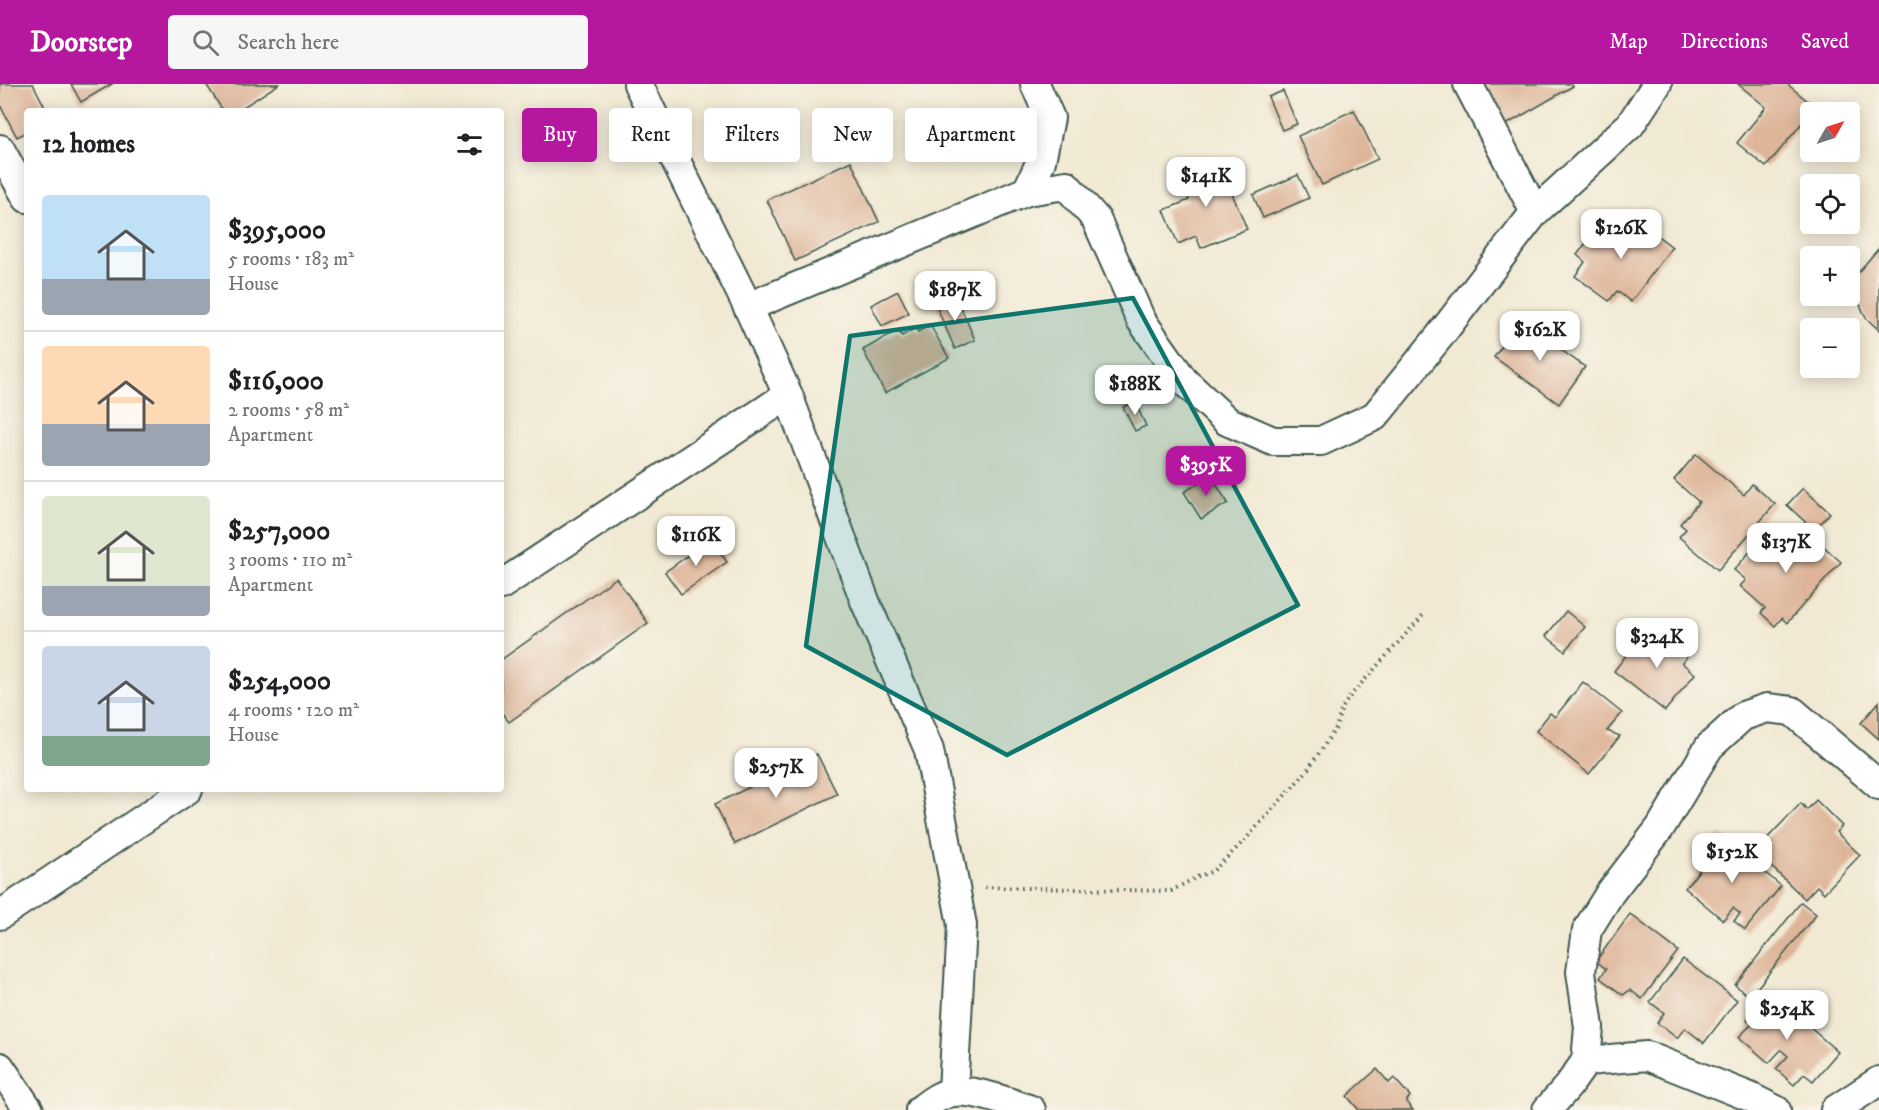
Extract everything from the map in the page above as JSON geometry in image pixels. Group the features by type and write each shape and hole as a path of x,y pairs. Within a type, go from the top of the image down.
{"street":[{"path":"638,84 748,307 788,395 865,601 929,750 962,925 953,1092"},
{"path":"1027,190 1041,161 1050,118 1035,84"},
{"path":"1468,84 1535,213"},
{"path":"748,307 1027,190 1066,185 1096,219 1141,320 1184,381 1227,421 1273,441 1321,441 1375,416 1535,213 1630,125 1657,84"},
{"path":"0,148 24,192"},
{"path":"504,583 788,395"},
{"path":"1547,1110 1569,1086 1586,1061 1589,1027 1581,972 1587,930 1610,893 1660,828 1709,747 1743,716 1767,708 1792,711 1879,785"},
{"path":"0,915 184,792"},
{"path":"1586,1061 1647,1056 1750,1097 1776,1110"},
{"path":"0,1067 29,1110"},
{"path":"1835,1110 1879,1082"},
{"path":"920,1110 931,1101 953,1092 994,1098 1031,1110"}],"path":[{"path":"951,866 985,887 1110,889 1136,892 1171,891 1213,871 1244,841 1305,772 1336,728 1342,708 1351,695 1425,613"}],"highlighted area":[{"path":"1133,298 1298,605 1007,755 806,646 850,336"}],"building":[{"path":"0,84 33,84 45,108 24,108 24,134 17,137 0,105"},
{"path":"71,84 112,84 81,102"},
{"path":"206,84 279,84 242,108 221,108"},
{"path":"1479,84 1571,84 1573,86 1504,126"},
{"path":"1738,84 1787,84 1809,102 1800,102 1800,125 1766,167 1737,143 1766,107"},
{"path":"1283,91 1297,124 1282,130 1268,97"},
{"path":"1354,110 1378,159 1322,185 1298,136"},
{"path":"1218,160 1247,229 1201,248 1196,236 1178,244 1164,210 1189,200 1179,176"},
{"path":"851,162 879,222 795,261 767,200"},
{"path":"1298,175 1309,198 1263,218 1253,195"},
{"path":"1637,220 1672,247 1631,302 1617,291 1609,301 1575,276 1585,262 1577,255 1601,223 1615,234 1620,227 1628,233"},
{"path":"1879,248 1879,330 1866,318 1860,305 1860,270"},
{"path":"898,291 909,313 882,326 871,305"},
{"path":"955,294 975,340 955,349 935,303"},
{"path":"1520,321 1585,367 1559,404 1494,357"},
{"path":"930,325 949,358 885,393 863,350 898,330 902,336 915,328 918,332"},
{"path":"1135,402 1146,426 1135,431 1123,407"},
{"path":"1696,454 1744,495 1752,484 1775,504 1718,570 1679,537 1686,529 1680,524 1699,502 1674,480"},
{"path":"1211,476 1228,503 1201,519 1184,492"},
{"path":"1803,488 1830,513 1814,530 1787,505"},
{"path":"1801,526 1841,562 1787,623 1782,618 1775,626 1761,613 1765,608 1740,586 1746,580 1734,570 1755,546 1763,553 1782,531 1790,538"},
{"path":"711,539 727,562 681,594 665,572"},
{"path":"616,578 648,623 509,722 504,716 504,658"},
{"path":"1566,611 1585,627 1565,651 1546,636"},
{"path":"1662,631 1690,653 1682,663 1695,674 1665,711 1614,671 1644,632 1654,641"},
{"path":"1583,682 1622,713 1607,731 1620,736 1589,774 1536,731 1550,713 1555,717"},
{"path":"1879,702 1879,739 1861,723"},
{"path":"817,754 837,794 735,844 715,804"},
{"path":"1816,800 1842,826 1836,832 1860,855 1824,893 1817,886 1805,899 1755,851 1801,803 1807,810"},
{"path":"1720,835 1781,886 1745,930 1734,921 1740,914 1733,908 1723,920 1685,888 1708,860 1703,855"},
{"path":"1801,902 1816,914 1750,997 1735,985"},
{"path":"1630,914 1678,951 1642,999 1630,990 1623,995 1600,978 1606,969 1596,961"},
{"path":"1683,959 1737,1000 1704,1043 1685,1028 1677,1038 1657,1023 1664,1013 1650,1002"},
{"path":"1770,993 1838,1052 1813,1081 1804,1074 1794,1085 1776,1069 1788,1056 1781,1050 1769,1063 1739,1037 1752,1024 1747,1020"},
{"path":"1377,1069 1389,1083 1394,1078 1410,1096 1406,1102 1413,1110 1359,1110 1347,1096"}]}
